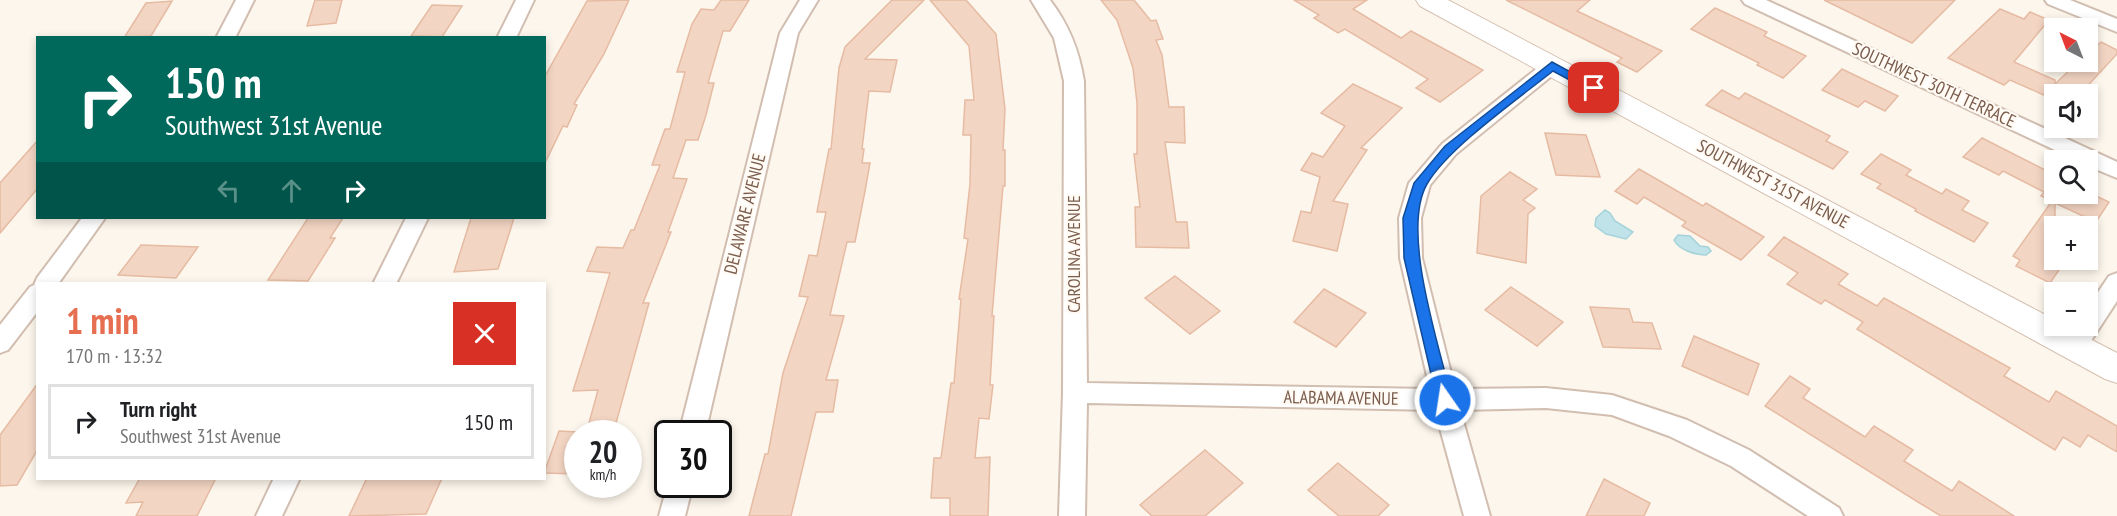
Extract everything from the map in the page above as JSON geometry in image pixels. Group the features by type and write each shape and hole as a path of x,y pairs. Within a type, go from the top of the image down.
{"main road":[{"name":"SOUTHWEST 31ST AVENUE","path":"1429,0 2117,369"}],"street":[{"path":"226,36 242,9 244,0"},
{"path":"507,36 525,0"},
{"name":"DELAWARE AVENUE","path":"695,420 789,33 809,0"},
{"name":"CAROLINA AVENUE","path":"1040,0 1058,24 1070,51 1074,81 1075,393 1072,516"},
{"name":"SOUTHWEST 30TH TERRACE","path":"1751,0 2117,171"},
{"path":"2054,0 2117,26"},
{"path":"1477,516 1445,400 1411,258 1410,218 1420,183 1449,149 1552,66"},
{"path":"46,282 93,219"},
{"path":"385,282 416,219"},
{"path":"2075,346 2117,282"},
{"path":"0,344 36,296"},
{"name":"ALABAMA AVENUE","path":"1075,393 1445,400 1546,398 1612,405 1678,428 1740,458 1830,516"},
{"path":"269,516 286,480"},
{"path":"672,516 676,498"}],"water":[{"path":"1605,210 1615,221 1633,232 1626,239 1606,234 1595,226 1596,218"},
{"path":"1678,235 1690,236 1700,246 1708,247 1711,251 1706,255 1688,251 1676,244 1674,240"}],"building":[{"path":"315,0 342,0 336,23 307,26"},
{"path":"629,0 604,54 574,104 577,105 567,127 563,126 546,161 546,74 587,1"},
{"path":"721,0 749,0 730,31 723,31 708,83 714,83 698,140 686,140 673,178 687,179 668,232 671,232 643,303 649,303 617,420 590,420 598,390 573,391 610,273 587,271 597,247 623,248 631,230 634,230 660,165 652,165 665,129 670,129 685,72 677,72 692,24 701,9 714,10"},
{"path":"892,0 924,0 865,59 897,60 890,92 869,91 862,163 870,163 855,242 847,242 830,315 844,316 826,380 838,380 833,412 816,412 791,516 749,516 765,454 768,454 783,373 808,297 799,296 809,255 817,256 826,212 817,212 829,149 831,149 839,68 845,47"},
{"path":"930,0 966,0 996,34 1005,109 1003,150 1005,150 1005,186 1003,186 992,316 994,316 990,385 993,385 989,419 979,418 975,458 990,457 988,516 950,516 950,498 931,498 934,458 941,458 951,383 954,383 961,299 959,299 968,239 964,238 970,184 971,135 963,135 965,100 974,100 969,46"},
{"path":"1101,0 1134,0 1151,21 1156,20 1163,39 1156,40 1162,55 1169,107 1184,107 1185,143 1165,142 1176,222 1187,222 1189,248 1136,247 1135,207 1140,207 1134,154 1137,154 1137,103 1133,68 1117,20"},
{"path":"1294,0 1367,0 1353,9 1401,38 1411,31 1483,70 1440,102 1416,88 1428,79 1345,29 1338,33 1314,18 1319,15"},
{"path":"1506,0 1590,0 1577,11 1662,51 1637,72 1617,62 1622,58"},
{"path":"1824,0 1955,0 1912,43"},
{"path":"172,1 151,36 125,36 146,3"},
{"path":"432,5 462,6 443,36 411,36"},
{"path":"1715,8 1767,32 1764,36 1806,56 1783,78 1757,65 1759,63 1691,29"},
{"path":"2000,9 2024,19 2030,12 2044,18 2044,26 2014,62 2055,80 2055,84 2044,84 2044,95 2010,80 2004,85 1948,58"},
{"path":"2101,42 2117,50 2117,54 2089,84 2055,84 2068,72 2098,72 2098,45"},
{"path":"1842,69 1898,96 1885,111 1865,101 1858,107 1822,90"},
{"path":"1353,84 1402,108 1361,148 1367,150 1333,201 1348,204 1337,251 1293,241 1301,211 1311,213 1320,177 1301,170 1312,153 1323,157 1345,126 1321,113"},
{"path":"1722,90 1739,99 1745,93 1830,136 1826,141 1848,152 1833,169 1706,105"},
{"path":"1545,133 1586,135 1600,177 1556,175"},
{"path":"1982,138 2044,169 2044,192 2003,171 1999,175 1963,157"},
{"path":"36,142 36,190 0,233 0,183"},
{"path":"1881,154 1911,170 1906,175 1942,194 1946,189 1969,201 1962,210 1988,223 1974,242 1915,211 1916,209 1877,188 1881,184 1861,174"},
{"path":"1639,169 1703,206 1706,203 1764,237 1741,260 1682,226 1686,222 1644,197 1637,204 1615,191"},
{"path":"1510,172 1537,189 1523,200 1535,208 1528,214 1526,263 1477,253 1481,196"},
{"path":"2098,197 2109,202 2098,219 2098,216 2083,216 2057,204 2098,204"},
{"path":"2050,204 2055,204 2055,216 2044,216 2044,270 2059,270 2051,282 2016,266 2020,260 2013,256"},
{"path":"307,219 342,219 330,238 335,238 308,281 268,280"},
{"path":"471,219 514,219 498,269 454,272"},
{"path":"1784,237 1848,274 1838,284 1877,306 1884,298 2010,368 2004,376 2049,402 2056,391 2117,426 2117,452 2088,435 2080,447 2063,437 2055,450 1857,329 1863,322 1825,300 1821,304 1787,284 1798,273 1768,255"},
{"path":"141,245 198,247 176,278 118,275"},
{"path":"1175,276 1220,311 1190,334 1145,298"},
{"path":"1511,287 1563,322 1537,346 1485,310"},
{"path":"1324,289 1366,313 1336,347 1294,322"},
{"path":"1590,307 1629,309 1633,322 1652,323 1661,349 1603,347"},
{"path":"1694,336 1759,364 1748,395 1682,366"},
{"path":"1790,376 1810,389 1803,398 1865,437 1874,426 1913,450 1904,461 1952,491 1959,481 2014,516 1941,516 1765,406"},
{"path":"36,386 36,452 17,485 0,486 0,435"},
{"path":"559,431 564,431 564,474 546,473"},
{"path":"1205,450 1243,483 1205,516 1152,516 1140,505"},
{"path":"1338,463 1389,505 1378,516 1339,516 1308,490"},
{"path":"1604,479 1650,503 1644,516 1586,516"},
{"path":"139,480 215,480 197,516 136,516 143,502 126,503"},
{"path":"366,480 441,480 426,514 349,516"}],"route":[{"path":"1445,400 1411,258 1410,218 1420,183 1449,149 1552,66 1594,88"}]}
